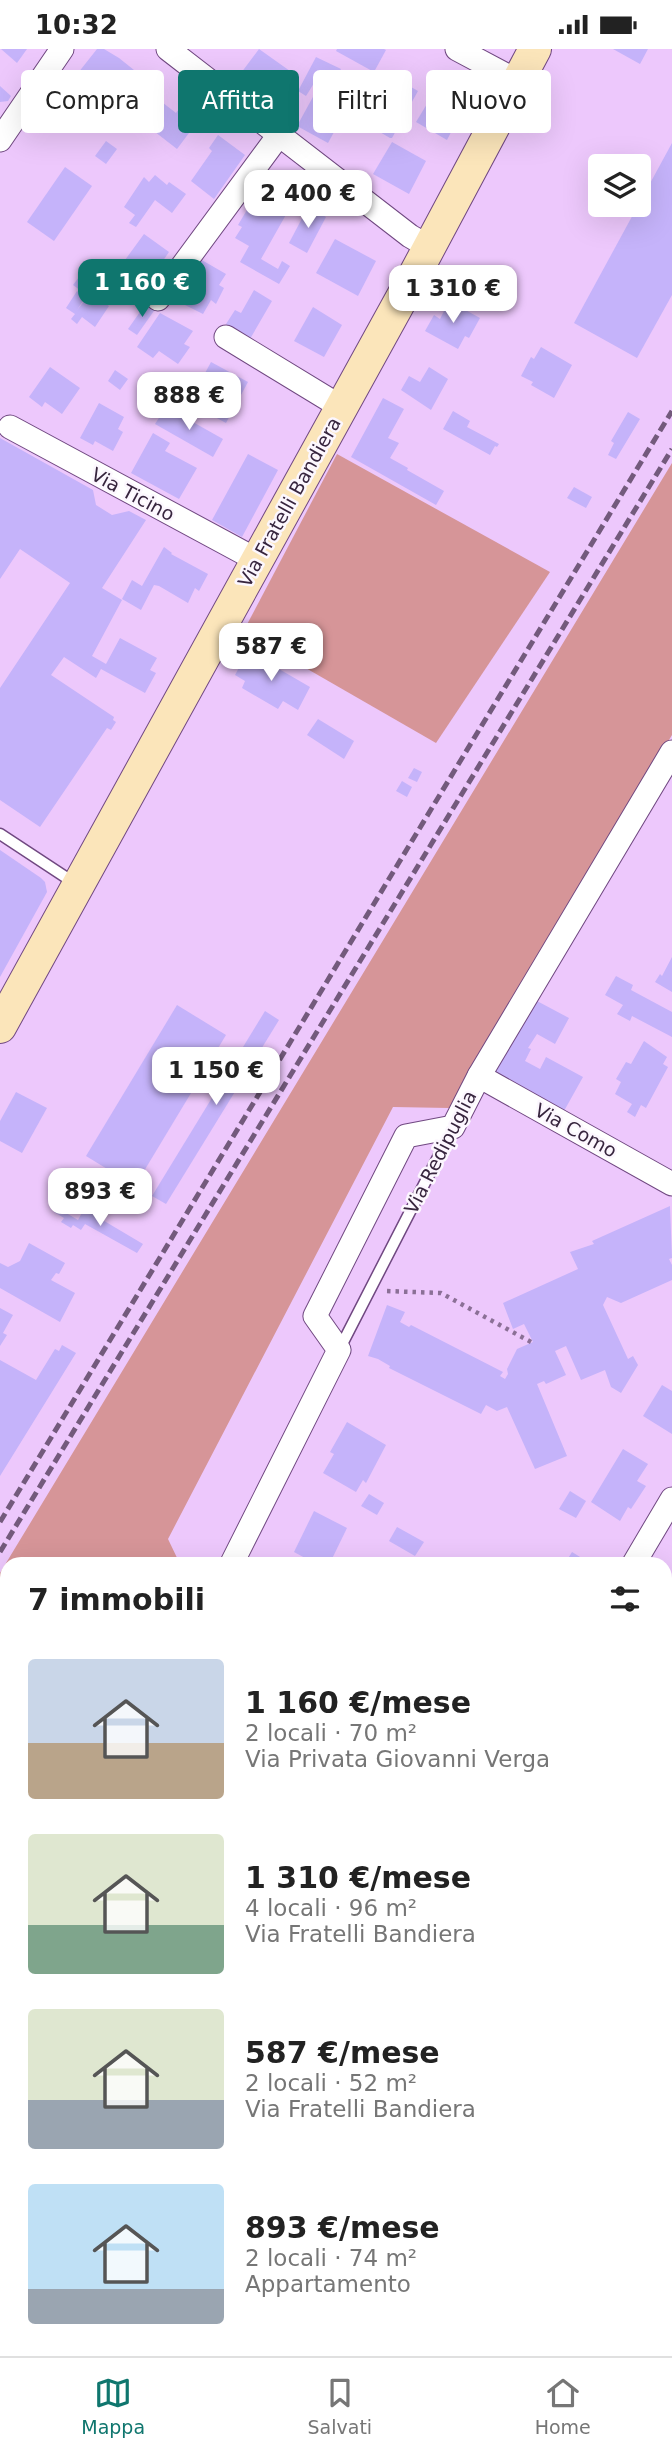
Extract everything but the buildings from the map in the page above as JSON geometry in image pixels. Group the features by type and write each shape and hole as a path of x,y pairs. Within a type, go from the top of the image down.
{"street":[{"path":"3,130 62,49"},
{"path":"168,49 410,236 429,247"},
{"path":"457,49 496,70"},
{"name":"Via Fratelli Bandiera","path":"523,70 535,49"},
{"name":"Via Fratelli Bandiera","path":"0,1027 489,133"},
{"path":"158,299 279,135"},
{"path":"226,337 341,407"},
{"name":"Via Ticino","path":"10,427 257,560"},
{"name":"Via Redipuglia","path":"453,1127 479,1076 672,752"},
{"name":"Via Como","path":"479,1076 672,1184"},
{"path":"340,1350 315,1316 406,1136 453,1127"},
{"name":"Via Redipuglia","path":"235,1557 340,1350"},
{"path":"639,1557 672,1499"}],"lane":[{"path":"0,834 77,885"},
{"name":"Via Redipuglia","path":"340,1350 453,1127"}],"path":[{"path":"369,1291 441,1293 531,1342"}],"shaded area":[{"path":"337,454 550,572 436,743 243,632"},
{"path":"672,463 672,735 449,1108 393,1107 168,1539 177,1557 10,1557"}],"railway":[{"path":"0,1522 672,411"},
{"path":"0,1552 672,449"}]}
